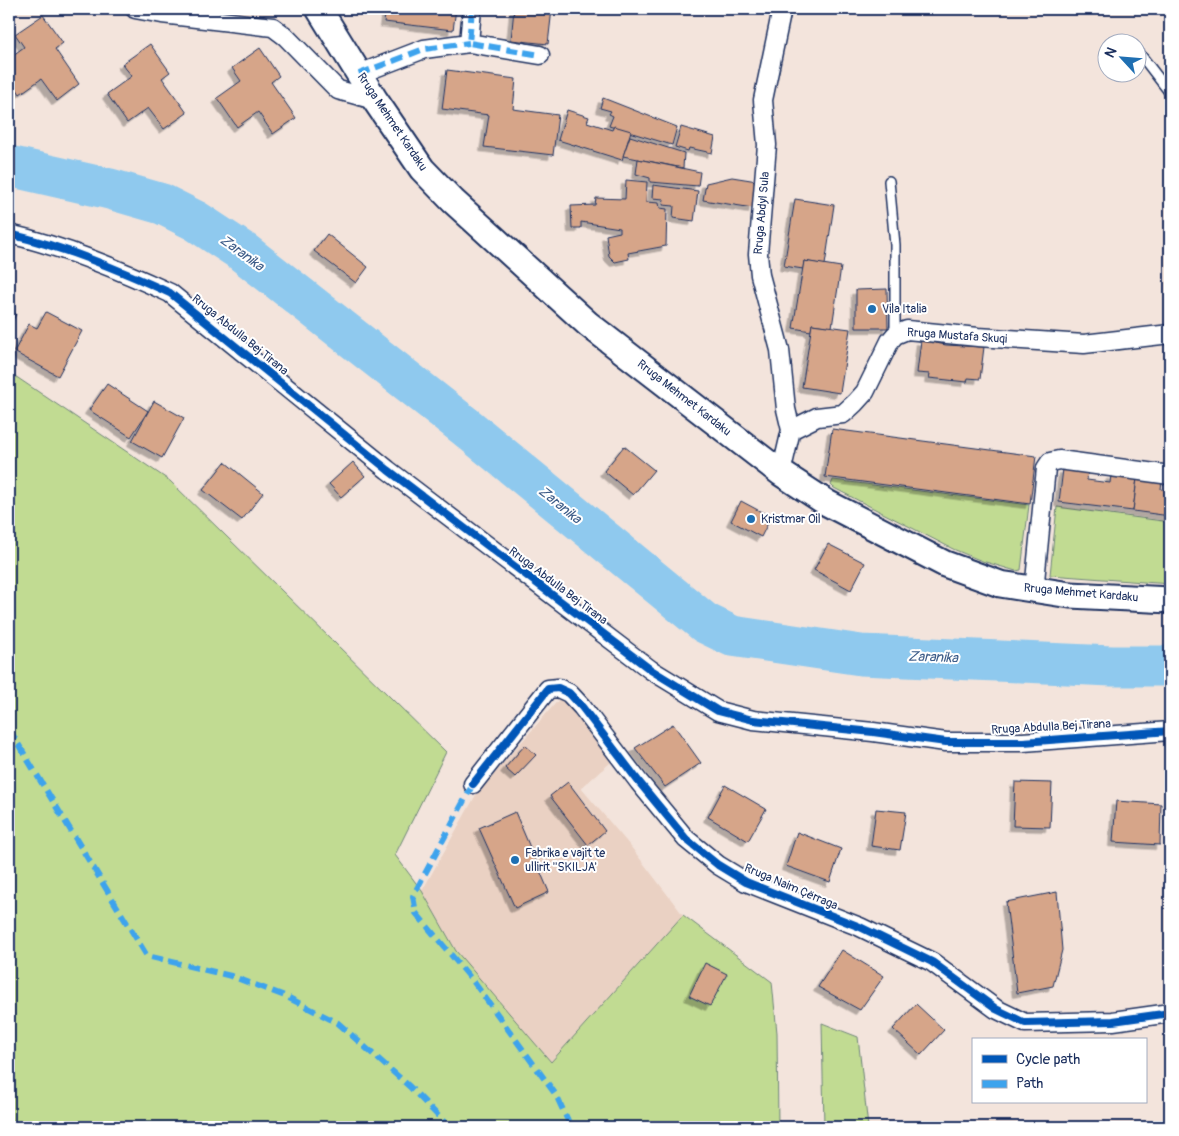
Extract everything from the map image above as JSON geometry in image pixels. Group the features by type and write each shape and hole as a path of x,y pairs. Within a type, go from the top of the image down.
{"main road":[{"name":"Rruga Mehmet Kardaku","path":"319,9 374,100 422,169 453,201 588,324 781,473 827,503 945,564 1000,584 1034,591 1170,600"}],"street":[{"path":"135,9 273,28 285,36 338,90 374,100"},
{"path":"469,43 472,9"},
{"name":"Rruga Abdyl Sula","path":"781,473 792,430 786,409 780,350 760,275 758,254 767,145 763,100 782,9"},
{"path":"360,74 424,49 469,43 540,54"},
{"name":"Rruga Abdulla Bej Tirana","path":"9,234 49,244 135,277 170,294 411,488 651,670 718,711 753,720 873,732 946,742 1023,742 1170,731"},
{"name":"Rruga Mustafa Skuqi","path":"792,430 817,417 842,414 856,403 865,392 895,335 907,330 978,338 1084,344 1170,334"},
{"path":"1034,591 1046,468 1050,462 1058,460 1170,475"},
{"name":"Rruga Naim Çërraga","path":"474,784 548,689 558,688 569,693 582,707 639,782 686,839 718,865 746,882 860,927 932,962 996,1009 1025,1023 1113,1021 1170,1013"}],"lane":[{"path":"1146,62 1170,93"},
{"path":"889,181 895,245 895,335"}],"shaded area":[{"name":"Fabrika e vajit te ullirit ''SKILJA'","path":"561,697 617,757 581,788 631,847 683,915 551,1062 456,951 422,891 477,793"}],"green space":[{"path":"9,372 170,481 446,752 395,855 422,891 456,951 551,1062 683,915 772,982 777,1033 778,1127 9,1127"},
{"path":"833,480 1029,505 1021,570 1016,571 982,561 953,549 834,488 831,485"},
{"path":"1057,507 1170,522 1170,584 1050,575"},
{"path":"822,1023 858,1037 868,1127 824,1127"}],"building":[{"path":"386,9 456,9 453,30 384,22"},
{"path":"514,9 552,9 548,44 511,40"},
{"path":"43,15 63,43 55,49 79,84 57,101 41,79 20,94 9,77 9,58 24,47 15,34"},
{"path":"150,44 170,72 162,78 187,113 164,129 148,108 127,123 107,94 132,76 122,64"},
{"path":"260,48 279,76 271,82 296,118 273,134 258,112 237,127 217,98 241,81 232,68"},
{"path":"447,70 516,79 513,109 558,115 553,155 484,147 489,115 442,109"},
{"path":"603,98 677,127 672,145 609,126 613,116 609,114 611,111 600,108"},
{"path":"567,110 589,117 587,122 612,130 614,126 631,131 622,160 558,140"},
{"path":"681,127 715,137 712,153 689,148 688,151 675,147"},
{"path":"630,136 684,153 683,168 623,156"},
{"path":"638,159 700,172 698,186 650,182 650,178 636,174"},
{"path":"732,177 757,181 753,208 703,200 706,183"},
{"path":"626,180 647,182 646,202 659,203 660,208 667,209 666,246 628,253 629,259 615,262 609,256 606,235 620,232 620,228 581,222 581,228 572,228 571,206 595,205 596,198 625,199"},
{"path":"653,185 698,191 694,221 673,218 674,206 663,205 664,199 652,198"},
{"path":"795,199 834,205 825,265 804,261 803,269 784,266"},
{"path":"327,234 368,267 356,283 314,251"},
{"path":"804,261 841,267 832,327 812,324 811,331 793,328"},
{"name":"Vila Italia","path":"887,289 888,328 856,328 856,290"},
{"path":"9,310 16,314 9,329"},
{"path":"46,312 82,331 58,376 14,352 29,324 37,328"},
{"path":"812,324 850,329 840,393 802,387"},
{"path":"921,340 946,345 984,347 980,379 968,378 967,382 929,378 930,374 917,373"},
{"path":"107,384 148,411 131,437 89,410"},
{"path":"154,401 184,418 162,458 132,441"},
{"path":"832,429 1036,456 1030,504 825,477"},
{"path":"624,446 654,470 633,495 604,471"},
{"path":"225,462 263,493 242,520 203,490"},
{"path":"353,462 365,476 341,497 329,484"},
{"path":"1063,469 1088,471 1087,480 1110,483 1111,475 1137,478 1133,511 1059,502"},
{"path":"1137,478 1162,481 1161,489 1170,490 1170,516 1133,511"},
{"name":"Kristmar Oil","path":"741,501 771,517 761,537 731,521"},
{"path":"828,544 865,563 851,590 814,570"},
{"path":"673,724 701,763 665,787 635,748"},
{"path":"525,745 536,755 515,777 505,768"},
{"path":"568,782 605,831 588,845 550,796"},
{"path":"1015,782 1052,783 1050,827 1013,826"},
{"path":"725,785 766,809 748,841 708,817"},
{"path":"1116,801 1161,804 1160,845 1113,842"},
{"path":"876,809 906,812 900,850 871,846"},
{"name":"Fabrika e vajit te ullirit ''SKILJA'","path":"515,812 549,892 515,908 479,828"},
{"path":"797,832 841,849 830,882 786,866"},
{"path":"1057,892 1062,950 1053,986 1017,993 1006,902"},
{"path":"842,950 884,976 860,1010 818,987"},
{"path":"705,963 727,974 710,1006 689,996"},
{"path":"916,1004 944,1030 921,1055 893,1029"}],"waterway":[{"name":"Zaranika","path":"9,166 110,189 162,204 196,221 243,252 466,427 705,623 732,636 861,655 1112,666 1170,666"}],"marked path":[{"path":"472,9 469,43 540,55"},
{"path":"359,74 424,49 469,43"},
{"path":"9,729 147,956 231,976 285,996 338,1023 410,1087 449,1127"},
{"path":"473,784 413,896 416,913 473,981 556,1095 571,1127"}],"cycle path":[{"path":"9,234 91,259 170,293 388,470 651,670 718,711 753,720 873,732 946,742 1023,742 1170,731"},
{"path":"473,784 548,689 558,688 569,693 582,707 639,782 686,839 718,865 746,882 860,927 932,962 996,1009 1025,1023 1113,1021 1170,1013"}],"place":[{"name":"Vila Italia","path":"872,309"},
{"name":"Kristmar Oil","path":"751,519"},
{"name":"Fabrika e vajit te ullirit ''SKILJA'","path":"515,860"}]}
